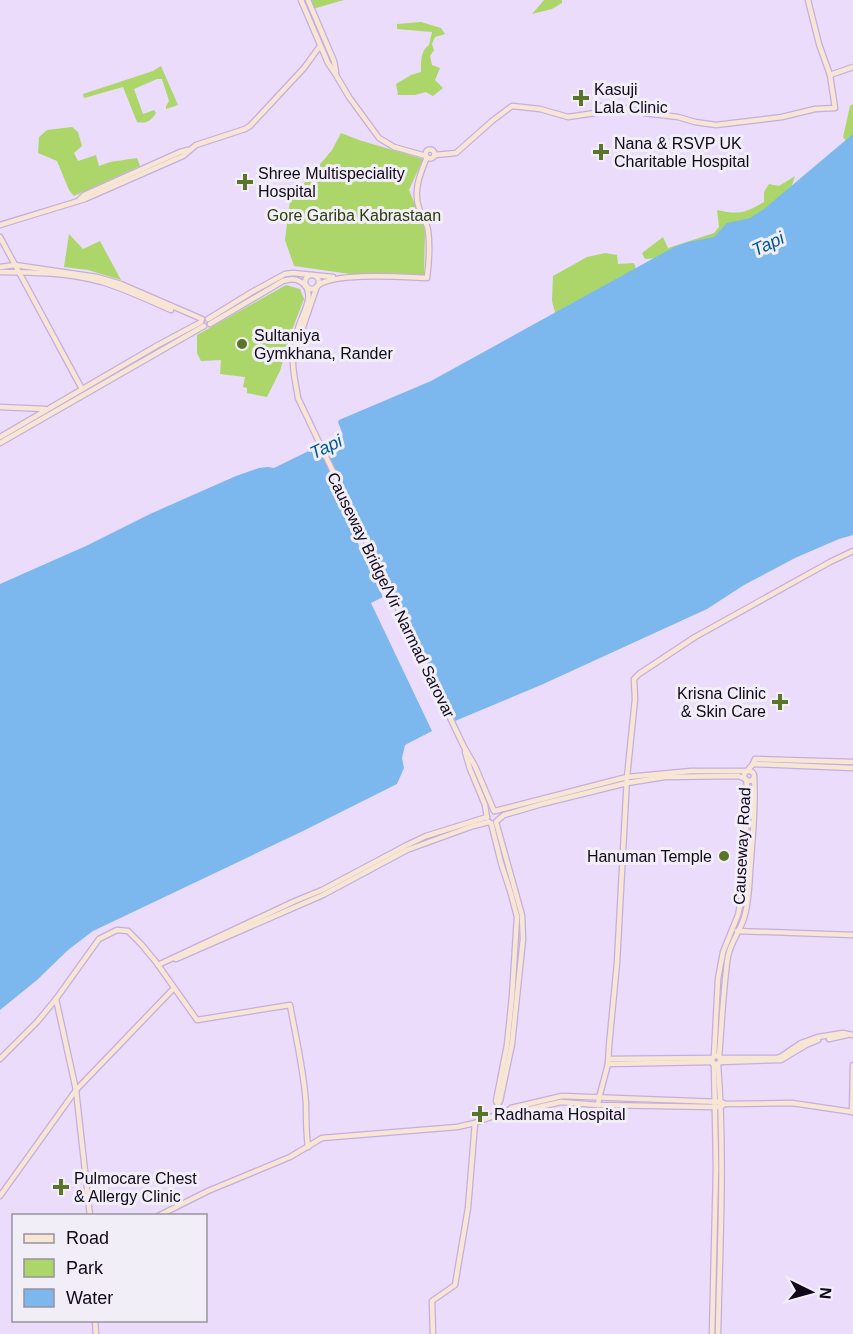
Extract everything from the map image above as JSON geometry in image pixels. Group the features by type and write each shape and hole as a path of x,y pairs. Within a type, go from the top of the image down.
{"street":[{"path":"301,0 328,63 379,138 394,147 426,157"},
{"path":"308,0 334,61 336,75"},
{"path":"0,443 285,274 338,278 427,278 428,230 418,208 417,194 426,153 429,150 435,155 456,153 512,106 540,109 568,117 595,113 599,106 622,107 643,113 717,125 835,108 830,75 819,44 808,0"},
{"path":"0,225 79,200 84,195 196,145 245,129 304,68 320,46"},
{"path":"830,75 853,67"},
{"path":"0,237 82,389"},
{"path":"0,267 15,265 97,276 204,322"},
{"path":"0,272 63,276 100,282 204,322"},
{"path":"298,335 308,302 305,282 306,278 312,275"},
{"path":"298,335 302,330 317,286 318,280 312,275"},
{"path":"0,437 49,412 82,389 284,281 294,279 312,289 323,282 338,278"},
{"name":"Causeway Bridge/Vir Narmad Sarovar","path":"298,335 293,356 298,398 464,747"},
{"path":"0,407 49,412"},
{"path":"598,1105 608,1062 617,963 627,777 636,677 695,637 853,551"},
{"path":"159,966 322,890 426,836 491,820 498,814 494,811 475,765 464,747"},
{"path":"464,747 522,915 523,932 512,1044 497,1115"},
{"path":"754,761 853,762"},
{"path":"754,761 853,768"},
{"path":"747,771 754,775 752,780 746,779 744,775 754,761"},
{"name":"Causeway Road","path":"716,1060 729,954 744,918 748,899 755,795 754,761"},
{"name":"Causeway Road","path":"712,1334 719,1189 719,1105 716,1060 718,978 723,952 738,915 742,896 748,794 746,779 738,776 665,777 627,783 491,820 489,812 627,777 691,771 747,771"},
{"path":"491,820 516,917 507,1045 496,1101 498,1104"},
{"path":"0,1059 37,1022 56,999 99,939 117,930 128,932 159,966 197,1020 290,1005 299,1046 306,1104 305,1128 308,1147"},
{"path":"732,931 853,935"},
{"path":"516,933 523,932"},
{"path":"0,1196 76,1090 174,988"},
{"path":"56,999 76,1090 90,1214"},
{"path":"608,1062 777,1058 805,1041 843,1033 850,1035"},
{"path":"160,1214 208,1191 290,1157 322,1138 457,1127 475,1124 507,1112 512,1113 561,1102 598,1105 792,1103 853,1112 853,1065"},
{"path":"507,1112 511,1108 562,1096 719,1105"},
{"path":"433,1334 432,1301 455,1285 468,1208 475,1124"},
{"name":"Causeway Road","path":"718,1201 718,1334"}],"green space":[{"path":"310,0 344,0 313,9"},
{"path":"544,0 562,0 562,3 552,9 532,14"},
{"path":"421,22 441,28 445,34 435,37 432,44 434,50 430,56 432,65 440,68 435,80 443,88 433,96 426,92 415,95 398,95 396,84 421,72 421,61 429,45 432,32 397,29 397,24"},
{"path":"161,66 178,105 166,109 169,101 162,79 134,89 143,114 154,110 156,113 148,121 137,122 123,87 84,98 83,94 153,71"},
{"path":"853,104 853,138 847,142 843,137 850,106"},
{"path":"72,127 78,132 82,146 74,153 78,161 96,155 99,166 137,158 140,166 74,196 69,190 57,161 38,153 39,137 47,130"},
{"name":"Gore Gariba Kabrastaan","path":"341,133 423,159 409,190 425,230 424,275 357,275 294,266 285,240 290,200 332,150"},
{"path":"795,176 790,191 715,246 673,257 645,259 642,253 663,237 668,248 714,233 719,227 717,210 737,213 752,209 764,202 764,192 769,184 779,186"},
{"path":"69,234 83,249 100,241 121,280 88,270 64,267"},
{"path":"605,253 617,255 618,264 634,263 637,272 556,316 552,301 553,276 587,257"},
{"name":"Sultaniya Gymkhana, Rander","path":"286,285 300,289 304,299 280,371 267,397 247,393 247,388 243,387 245,377 220,374 221,360 201,361 197,353 197,335"}],"water":[{"name":"Tapi","path":"853,134 853,535 795,558 744,585 707,609 541,685 455,721 345,491 336,496 383,597 371,603 432,731 405,745 402,758 404,768 397,784 93,931 0,1010 0,584 236,476 259,468 274,468 340,438 343,435 339,420 431,381 674,247 714,237 727,223 750,218 764,209"}],"place":[{"name":"Kasuji Lala Clinic","path":"581,98"},
{"name":"Nana & RSVP UK Charitable Hospital","path":"601,152"},
{"name":"Shree Multispeciality Hospital","path":"245,182"},
{"name":"Sultaniya Gymkhana, Rander","path":"242,344"},
{"name":"Krisna Clinic & Skin Care","path":"780,702"},
{"name":"Hanuman Temple","path":"724,856"},
{"name":"Radhama Hospital","path":"480,1114"},
{"name":"Pulmocare Chest & Allergy Clinic","path":"61,1187"}]}
